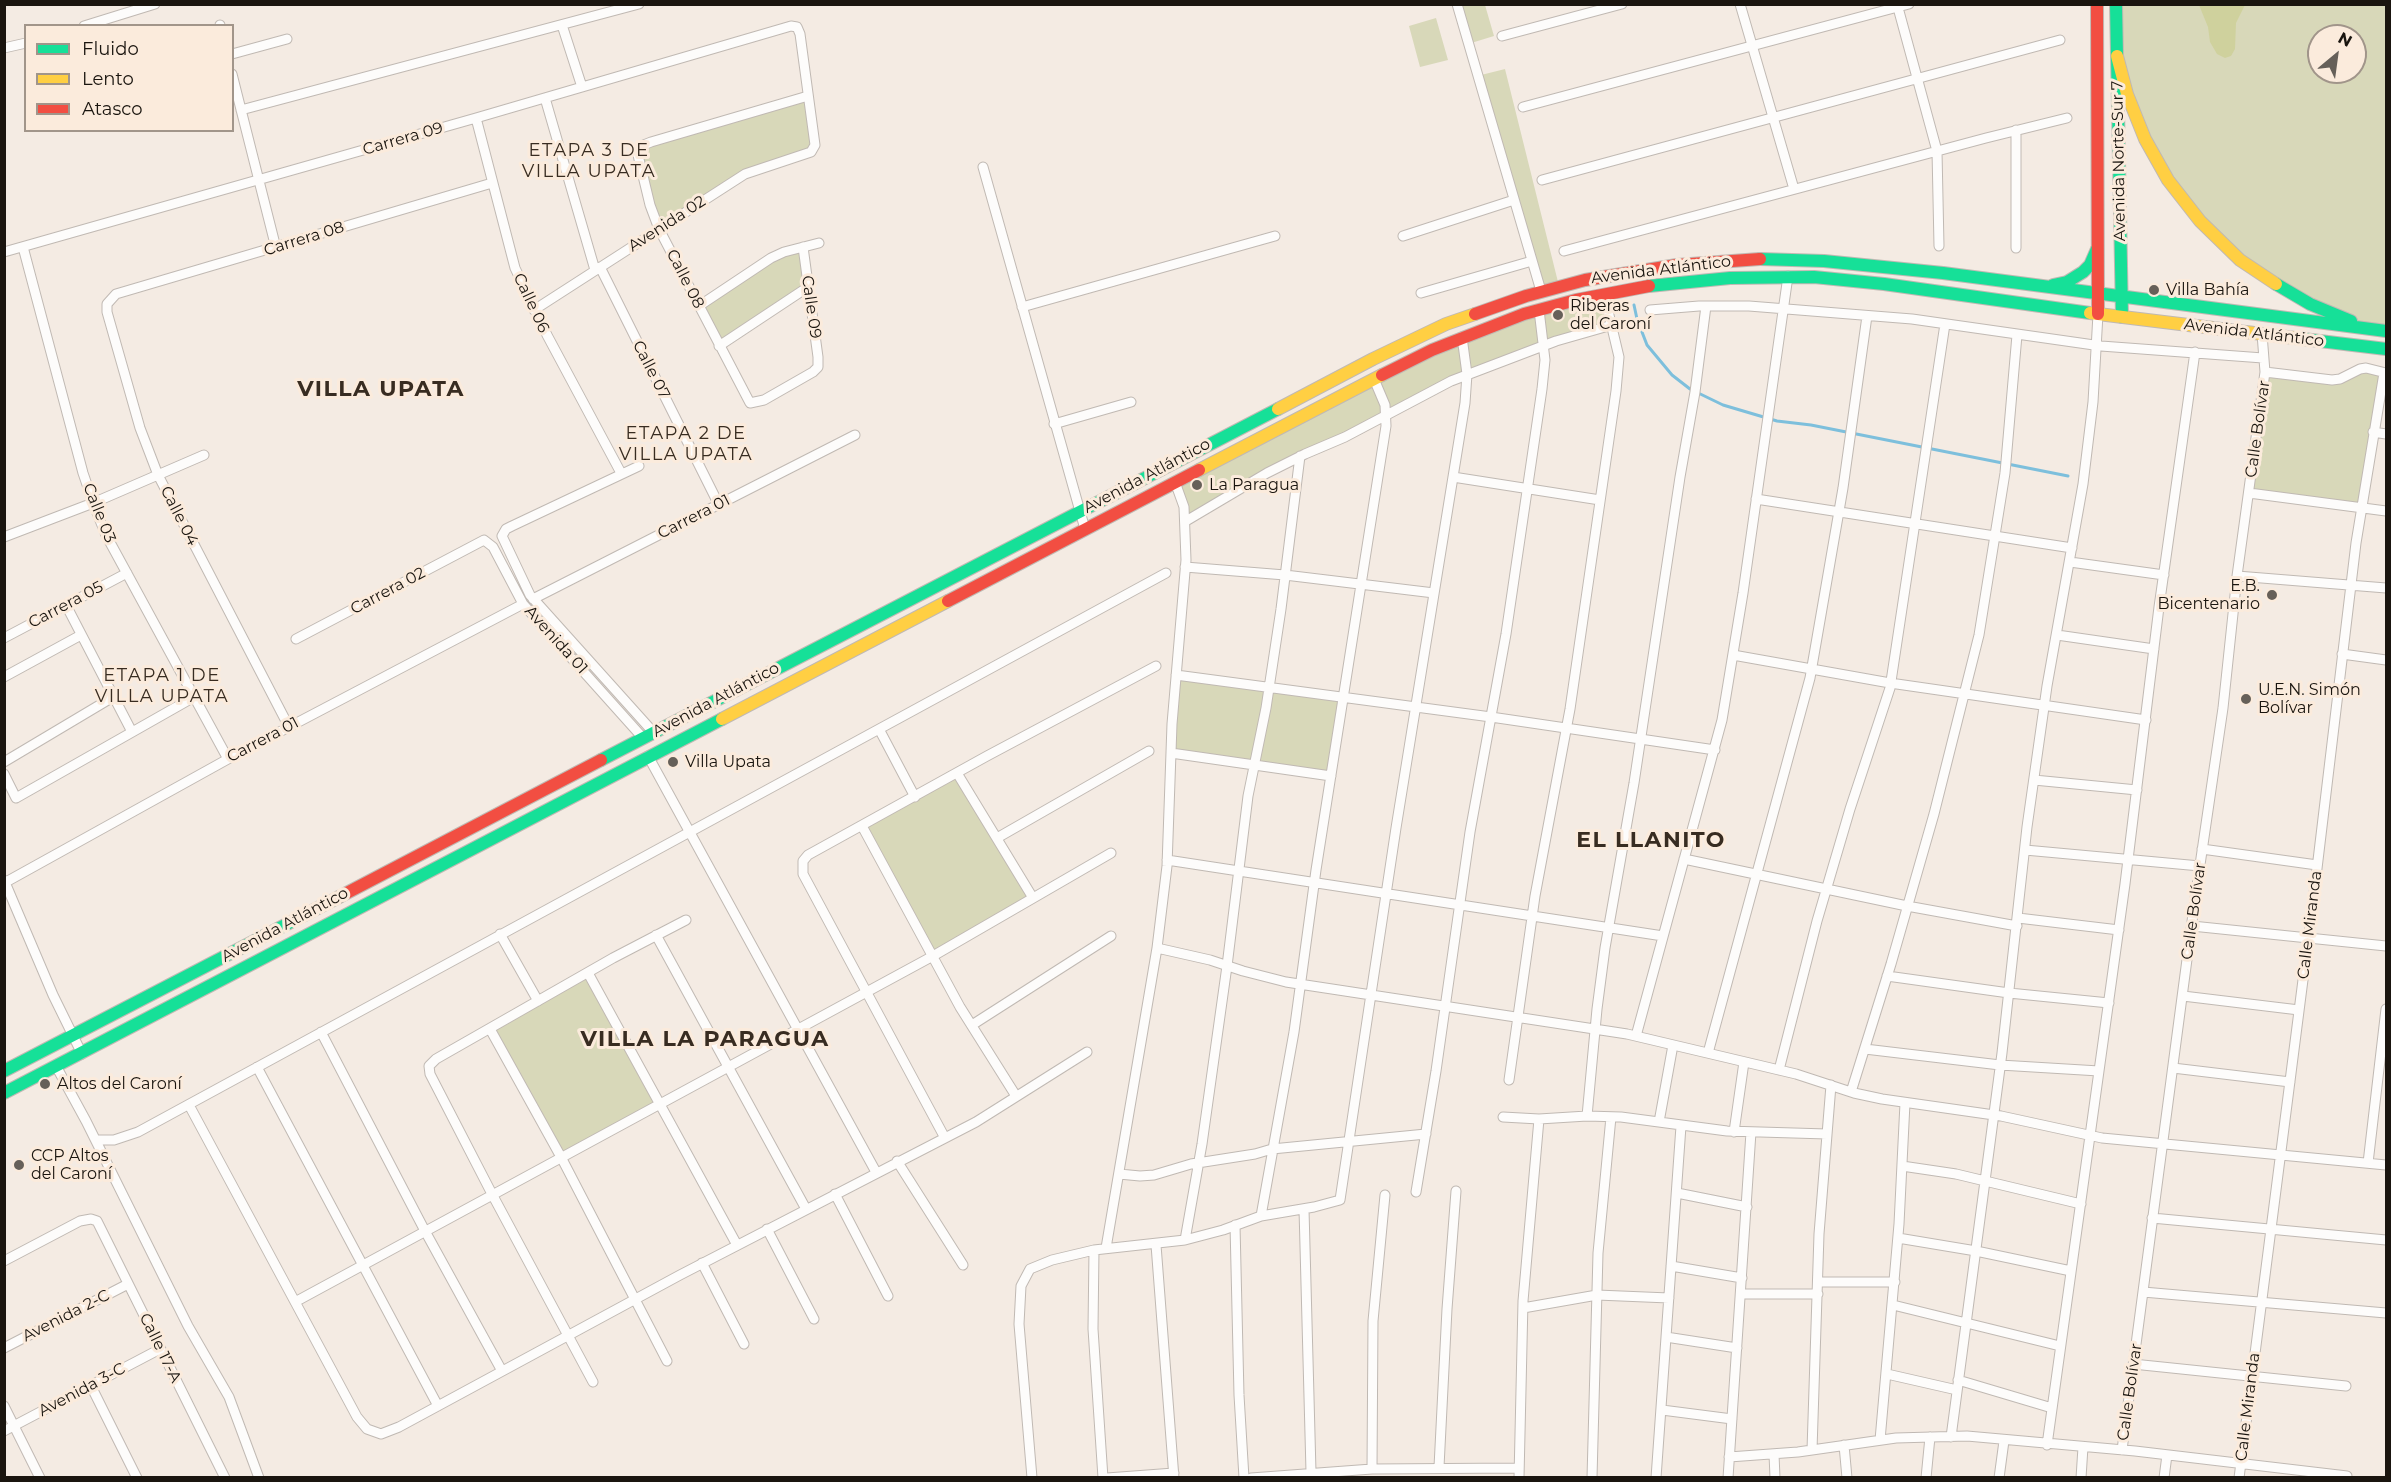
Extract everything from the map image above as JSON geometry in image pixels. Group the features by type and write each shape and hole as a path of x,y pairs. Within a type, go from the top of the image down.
{"street":[{"path":"90,24 155,4"},
{"path":"242,110 639,4"},
{"path":"1457,4 1541,291"},
{"path":"1502,36 1622,4"},
{"path":"1740,4 1794,189"},
{"path":"1523,107 1909,4"},
{"name":"Avenida Norte-Sur 7","path":"2097,4 2098,314"},
{"name":"Avenida Norte-Sur 7","path":"2116,4 2122,317"},
{"path":"1897,6 1937,151 1939,246"},
{"path":"562,25 582,87"},
{"name":"Carrera 09","path":"4,252 791,26 799,30 808,96"},
{"path":"234,53 287,39"},
{"path":"1542,180 2060,40"},
{"path":"4,48 24,43"},
{"path":"2117,56 2135,115 2156,159 2182,199 2221,243 2287,292 2333,315 2385,331"},
{"path":"234,81 276,248"},
{"name":"Calle 08","path":"753,404 748,401 659,229 637,155 641,146 808,96"},
{"name":"Avenida 02","path":"534,310 745,174 808,154 815,145 808,96"},
{"name":"Calle 07","path":"545,98 598,268 719,505"},
{"name":"Calle 06","path":"476,118 515,268 534,310 621,473"},
{"path":"1564,251 2067,118"},
{"path":"2016,130 2016,248"},
{"path":"983,167 1084,529"},
{"name":"Carrera 08","path":"116,294 492,183"},
{"path":"1403,236 1514,200"},
{"path":"1022,307 1275,236"},
{"path":"699,306 771,258 784,252 819,243"},
{"path":"2040,287 2076,278 2090,265 2098,245"},
{"name":"Calle 03","path":"22,247 93,503 106,535 228,759"},
{"name":"Calle 09","path":"753,404 764,400 818,367 803,247"},
{"name":"Avenida Atlántico","path":"4,1071 1425,333 1541,291 1642,269 1764,259 1861,264 2385,331"},
{"path":"1421,293 1532,261"},
{"path":"1636,1036 1715,750 1733,655 1788,276"},
{"name":"Avenida Atlántico","path":"4,1093 1374,379 1462,337 1539,310 1604,294 1696,281 1788,276 1884,284 2098,314 2386,349"},
{"path":"719,346 808,287"},
{"name":"Calle 04","path":"116,294 107,304 107,312 140,428 158,475 289,727"},
{"path":"1509,1080 1533,915 1566,729 1618,371 1619,357 1604,294"},
{"path":"1587,1116 1595,1028 1609,926 1697,381 1706,306"},
{"path":"1650,310 1706,306 1784,309 1945,324 2097,345 2263,358"},
{"path":"1416,1192 1470,832 1506,634 1544,374 1539,310"},
{"path":"1951,1437 1994,1114 2034,780 2084,483 2098,314"},
{"path":"1708,1053 1806,698 1839,512 1867,316"},
{"path":"1779,1070 1827,888 1850,809 1886,702 1926,459 1945,324"},
{"path":"1185,521 1267,473 1345,437 1435,388 1543,345 1612,325"},
{"name":"Calle Bolívar","path":"2122,1450 2223,708 2237,576 2250,493 2265,372 2262,334"},
{"path":"1851,1092 1908,906 1979,635 2005,473 2017,335"},
{"path":"1032,1478 1019,1324 1021,1286 1030,1269 1052,1260 1094,1250 1156,1245 1185,1240 1261,1216 1340,1200 1386,892 1453,477 1467,374 1462,337"},
{"path":"2047,1445 2119,930 2154,649 2195,352"},
{"path":"2265,372 2332,380 2366,368 2385,373"},
{"name":"Calle Miranda","path":"2239,1478 2309,937 2361,508 2385,373"},
{"path":"1261,1216 1286,1082 1314,882 1387,415 1374,379"},
{"path":"1054,424 1131,402"},
{"path":"2373,432 2386,434"},
{"name":"Carrera 01","path":"533,598 855,435"},
{"path":"4,537 93,503 204,455"},
{"path":"1185,1240 1199,1163 1227,966 1248,796 1269,688 1300,456"},
{"path":"621,473 639,466"},
{"name":"Avenida 01","path":"621,473 506,529 503,532 503,540 533,598 649,735"},
{"path":"1453,477 1600,500"},
{"path":"1106,1248 1157,948 1167,860 1171,753 1185,567 1185,521 1182,498 1175,482"},
{"path":"2250,493 2386,511"},
{"path":"1756,499 2072,548"},
{"name":"Avenida 01","path":"478,542 484,540 493,547 523,604 649,735"},
{"name":"Carrera 02","path":"296,639 478,542"},
{"path":"2070,562 2164,575"},
{"path":"1185,567 1285,575 1434,592"},
{"name":"Carrera 05","path":"4,638 127,573"},
{"path":"96,1140 114,1140 131,1135 1166,573"},
{"path":"2237,576 2386,588"},
{"name":"Carrera 01","path":"5,881 228,759 523,604"},
{"path":"66,605 132,732"},
{"path":"2057,634 2154,649"},
{"path":"4,677 81,635"},
{"path":"2342,654 2386,660"},
{"path":"1733,655 1890,683 2146,720"},
{"path":"945,1138 801,869 803,861 808,855 1156,666"},
{"path":"1176,675 1416,709 1491,717 1715,750"},
{"path":"4,762 113,697"},
{"path":"4,774 16,798 194,697"},
{"path":"879,729 915,797"},
{"path":"997,838 1149,752"},
{"path":"1171,753 1331,776"},
{"path":"648,756 876,1172"},
{"path":"957,773 1033,897"},
{"path":"2034,780 2137,790"},
{"path":"862,826 972,1025 1016,1096"},
{"path":"2202,849 2318,865"},
{"path":"2025,850 2200,866"},
{"path":"295,1302 933,956 1111,854"},
{"path":"1684,859 1908,906 2017,922 2119,930"},
{"path":"1167,860 1663,936"},
{"path":"5,881 53,995 82,1054"},
{"path":"593,1382 428,1069 436,1059 686,920"},
{"path":"2192,926 2386,946"},
{"path":"500,934 538,1001"},
{"path":"656,935 806,1209"},
{"path":"972,1025 1111,936"},
{"path":"1157,948 1266,978 1636,1036 1779,1070 1851,1092 1905,1103 1994,1114 2091,1136 2386,1164"},
{"path":"588,973 661,1102 737,1245"},
{"path":"1887,976 2009,993 2109,1003"},
{"path":"2183,996 2299,1010"},
{"path":"2368,1163 2382,1091 2386,1015"},
{"path":"490,1029 561,1157 668,1361"},
{"path":"321,1032 425,1231 502,1371"},
{"path":"1659,1122 1673,1045"},
{"path":"1865,1049 2000,1065 2099,1071"},
{"path":"189,1104 357,1417 367,1429 376,1434 387,1432 438,1406 702,1263 976,1122 1087,1052"},
{"path":"1734,1131 1744,1062"},
{"path":"56,1066 96,1140 188,1326 236,1413 259,1478"},
{"path":"257,1067 438,1406"},
{"path":"2173,1068 2290,1082"},
{"path":"1812,1450 1818,1282 1831,1085"},
{"path":"1880,1440 1895,1282 1905,1103"},
{"path":"1503,1117 1539,1119 1611,1117 1734,1131 1827,1134"},
{"path":"1592,1478 1598,1253 1611,1117"},
{"path":"1251,1478 1311,1472 1439,1467 1519,1473 1523,1308 1539,1119"},
{"path":"1656,1478 1681,1126"},
{"path":"1728,1478 1751,1132"},
{"path":"1119,1174 1154,1175 1199,1163 1272,1149 1426,1134"},
{"path":"897,1161 963,1265"},
{"path":"1902,1166 1985,1181 2081,1204"},
{"path":"1439,1467 1446,1321 1456,1191"},
{"path":"1677,1193 1747,1207"},
{"path":"835,1194 888,1296"},
{"path":"1372,1469 1374,1311 1385,1195"},
{"path":"1304,1209 1311,1472"},
{"path":"2152,1218 2386,1240"},
{"name":"Calle 17-A","path":"4,1261 80,1221 94,1220 101,1228 225,1478"},
{"path":"1235,1225 1239,1395 1244,1478"},
{"path":"767,1229 814,1319"},
{"path":"1898,1238 1976,1251 2071,1271"},
{"path":"1094,1250 1093,1329 1105,1478 1174,1475 1156,1245"},
{"path":"702,1263 744,1344"},
{"path":"1671,1266 1742,1278"},
{"path":"1818,1282 1895,1282"},
{"name":"Avenida 2-C","path":"4,1348 129,1284"},
{"path":"2143,1292 2386,1313"},
{"path":"1741,1294 1818,1294"},
{"path":"1523,1308 1597,1295 1669,1298"},
{"path":"1893,1305 2060,1346"},
{"path":"1666,1337 1737,1348"},
{"name":"Avenida 3-C","path":"4,1431 160,1349"},
{"path":"2133,1364 2346,1386"},
{"path":"1887,1374 1958,1385 2052,1408"},
{"path":"91,1386 137,1478"},
{"path":"4,1406 40,1478"},
{"path":"1662,1410 1732,1419"},
{"path":"1926,1478 1930,1437"},
{"path":"1730,1457 1812,1450 1880,1440 1951,1437 2122,1450 2241,1463 2315,1475 2347,1476"},
{"path":"1999,1478 2004,1441"},
{"path":"1844,1445 1847,1478"},
{"path":"2080,1478 2083,1447"},
{"path":"1774,1454 1775,1478"},
{"path":"2164,1478 2167,1455"}],"green space":[{"path":"1457,5 1485,5 1494,36 1468,44"},
{"path":"2116,5 2386,5 2386,331 2353,321 2263,276 2182,199 2127,94"},
{"path":"2199,5 2245,5 2236,23 2235,49 2231,56 2225,58 2217,54 2210,42 2208,27"},
{"path":"1436,18 1448,60 1420,67 1409,26"},
{"path":"1505,69 1559,286 1541,291 1477,76"},
{"path":"808,96 814,149 769,165 659,229 638,149"},
{"path":"803,247 808,287 719,346 699,306 758,266"},
{"path":"1604,294 1612,325 1476,370 1305,454 1186,521 1175,482 1432,350"},
{"path":"2355,371 2384,373 2361,508 2249,493 2265,372 2332,380"},
{"path":"1176,675 1343,698 1331,776 1171,753"},
{"path":"957,773 1033,898 933,956 862,826"},
{"path":"588,973 661,1103 561,1157 490,1029"}],"waterway":[{"path":"1634,305 1647,345 1672,375 1690,389 1723,405 1777,421 1811,425 2068,476"}],"traffic: fast":[{"path":"2116,4 2122,317"},
{"path":"2053,285 2067,282 2083,272 2090,265 2097,249"},
{"path":"1760,259 1824,261 1943,273 2386,331"},
{"path":"1649,286 1730,278 1814,277 1884,284 2090,313"},
{"path":"2276,284 2310,304 2351,321"},
{"path":"2295,338 2386,349"},
{"path":"601,760 1278,409"},
{"path":"4,1093 722,719"},
{"path":"4,1071 339,897"}],"traffic: slow":[{"path":"2117,56 2127,94 2145,139 2168,180 2200,221 2240,260 2276,284"},
{"path":"2090,313 2295,338"},
{"path":"1278,409 1373,359 1446,324 1475,314"},
{"path":"1199,470 1382,375"},
{"path":"722,719 948,601"}],"traffic: jam":[{"path":"2097,4 2098,314"},
{"path":"1475,314 1526,296 1585,280 1677,265 1760,259"},
{"path":"1382,375 1432,350 1524,314 1576,300 1649,286"},
{"path":"948,601 1199,470"},
{"path":"339,897 601,760"}],"place":[{"name":"Villa Bahía","path":"2154,290"},
{"name":"Riberas del Caroní","path":"1558,315"},
{"name":"La Paragua","path":"1197,485"},
{"name":"E.B. Bicentenario","path":"2272,595"},
{"name":"U.E.N. Simón Bolívar","path":"2246,699"},
{"name":"Villa Upata","path":"673,762"},
{"name":"Altos del Caroní","path":"45,1084"},
{"name":"CCP Altos del Caroní","path":"19,1165"}],"district":[{"name":"ETAPA 3 DE VILLA UPATA","path":"589,161"},
{"name":"VILLA UPATA","path":"381,390"},
{"name":"ETAPA 2 DE VILLA UPATA","path":"686,444"},
{"name":"ETAPA 1 DE VILLA UPATA","path":"162,686"},
{"name":"EL LLANITO","path":"1651,841"},
{"name":"VILLA LA PARAGUA","path":"705,1040"}]}
